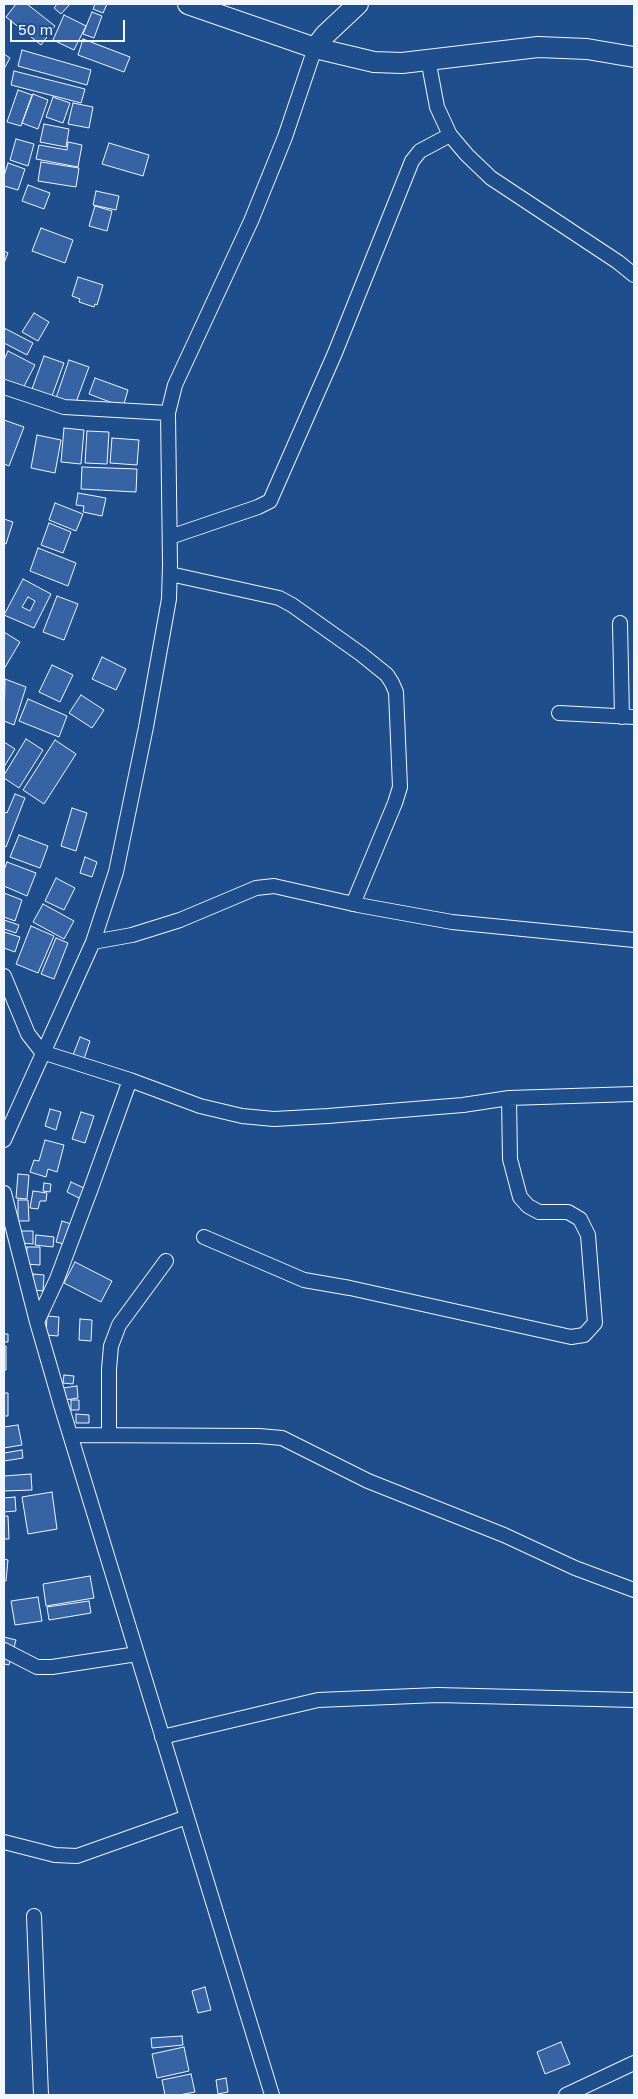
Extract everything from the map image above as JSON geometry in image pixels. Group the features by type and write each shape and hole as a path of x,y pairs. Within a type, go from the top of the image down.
{"main road":[{"path":"188,4 315,48 374,62 402,63 538,47 587,49 634,57"},
{"path":"315,48 325,35 358,4"}],"street":[{"path":"4,1140 93,942 116,872 146,727 169,599 168,412 175,385 251,221 282,145 315,48"},
{"path":"428,60 437,107 450,135 467,155 492,178 618,262 634,275"},
{"path":"170,537 258,507 270,501 335,353 412,161 420,151 450,135"},
{"path":"4,387 64,407 168,412"},
{"path":"170,574 279,598 292,605 361,654 387,675 392,683 396,692 400,787 353,904"},
{"path":"559,713 628,717 620,623"},
{"path":"93,942 132,934 180,920 256,888 274,886 353,904 452,922 634,940"},
{"path":"4,976 28,1034 42,1052 130,1080 200,1106 242,1116 274,1119 463,1105 509,1098 634,1094"},
{"path":"37,1322 57,1279 130,1080"},
{"path":"204,1237 304,1280 350,1288 571,1337 584,1335 595,1323 588,1235 580,1219 568,1212 539,1212 528,1206 520,1197 510,1159 509,1098"},
{"path":"4,1193 37,1322 70,1435 272,2095"},
{"path":"109,1436 108,1369 112,1346 119,1326 166,1261"},
{"path":"70,1435 259,1436 282,1438 368,1481 504,1535 575,1568 634,1590"},
{"path":"4,1650 37,1667 52,1667 137,1654"},
{"path":"162,1737 318,1700 438,1694 634,1700"},
{"path":"4,1842 55,1855 77,1856 187,1817"},
{"path":"34,1916 41,2095"},
{"path":"566,2095 634,2063"}],"building":[{"path":"16,4 27,4 55,26 41,45 6,17"},
{"path":"57,4 70,4 61,14 54,8"},
{"path":"95,4 107,4 103,13 93,9"},
{"path":"92,12 102,16 94,38 83,34"},
{"path":"64,15 86,26 74,50 53,40"},
{"path":"83,39 130,57 124,72 78,55"},
{"path":"22,50 91,70 87,85 18,66"},
{"path":"4,54 10,58 4,69"},
{"path":"14,71 85,89 81,103 11,85"},
{"path":"18,90 32,95 21,126 7,122"},
{"path":"33,94 48,100 38,129 22,123"},
{"path":"53,97 70,103 63,123 46,117"},
{"path":"73,103 93,107 89,128 68,124"},
{"path":"44,124 69,129 66,147 40,142"},
{"path":"16,139 34,144 28,166 10,160"},
{"path":"68,142 82,145 78,167 36,159 39,145 67,150"},
{"path":"109,143 149,155 143,176 102,164"},
{"path":"41,162 79,168 76,187 38,181"},
{"path":"8,163 25,169 18,190 4,186 4,176"},
{"path":"28,185 50,193 44,209 22,201"},
{"path":"96,191 119,196 116,210 93,205"},
{"path":"95,206 112,211 107,231 89,226"},
{"path":"41,228 73,240 65,263 32,251"},
{"path":"4,251 8,253 4,263"},
{"path":"78,277 103,285 97,305 95,304 94,307 79,302 80,299 72,296"},
{"path":"34,313 49,322 38,341 22,332"},
{"path":"4,328 33,343 27,355 4,343"},
{"path":"8,351 35,365 21,392 4,383 4,360"},
{"path":"44,356 64,363 52,396 32,389"},
{"path":"69,360 89,367 75,405 56,398"},
{"path":"95,378 128,390 123,407 89,394"},
{"path":"4,420 24,427 9,466 4,464"},
{"path":"64,428 84,430 81,464 61,462"},
{"path":"87,431 109,432 107,464 85,463"},
{"path":"37,435 61,440 55,473 31,468"},
{"path":"112,438 139,440 137,465 110,463"},
{"path":"82,467 137,469 136,492 81,489"},
{"path":"78,493 106,498 102,516 83,512 84,506 76,505"},
{"path":"55,503 83,514 76,531 49,520"},
{"path":"4,519 13,522 6,544 4,543"},
{"path":"49,523 71,532 63,553 41,545"},
{"path":"38,548 76,563 68,586 30,571"},
{"path":"23,579 51,594 34,628 4,615","holes":["28,597 35,601 30,611 22,607"]},
{"path":"57,596 78,604 64,640 43,632"},
{"path":"4,632 20,642 4,669"},
{"path":"102,657 126,669 116,690 92,679"},
{"path":"52,665 73,675 60,702 39,692"},
{"path":"5,679 26,687 14,725 4,721"},
{"path":"81,695 104,710 92,728 69,713"},
{"path":"28,699 67,716 59,737 19,721"},
{"path":"26,739 43,750 19,788 4,778 4,775"},
{"path":"55,740 76,754 44,804 23,790"},
{"path":"4,742 15,749 4,767"},
{"path":"15,794 25,798 6,847 4,846 4,812 7,813"},
{"path":"72,808 87,813 76,851 61,846"},
{"path":"19,835 48,846 40,868 10,857"},
{"path":"85,857 97,862 92,877 80,873"},
{"path":"7,862 36,873 27,896 4,886 4,870"},
{"path":"56,878 75,888 64,910 45,901"},
{"path":"4,893 22,900 15,921 4,917"},
{"path":"43,904 74,921 64,939 33,922"},
{"path":"4,920 19,925 16,933 4,929"},
{"path":"31,926 54,936 38,973 16,964"},
{"path":"4,932 20,937 15,952 4,948"},
{"path":"56,938 68,943 54,979 41,974"},
{"path":"80,1037 90,1041 84,1059 73,1055"},
{"path":"50,1109 61,1112 56,1130 45,1126"},
{"path":"81,1112 94,1116 85,1143 72,1139"},
{"path":"45,1140 64,1145 57,1172 48,1169 46,1177 30,1172 34,1160 39,1161"},
{"path":"18,1174 29,1175 27,1199 16,1198"},
{"path":"71,1182 86,1189 81,1199 67,1192"},
{"path":"44,1183 51,1184 50,1192 43,1191"},
{"path":"33,1191 47,1193 46,1201 40,1201 38,1209 30,1208"},
{"path":"18,1200 28,1200 29,1221 18,1221"},
{"path":"62,1221 71,1224 64,1244 56,1242"},
{"path":"21,1231 33,1231 33,1244 21,1243"},
{"path":"36,1235 54,1237 53,1247 35,1245"},
{"path":"27,1247 40,1247 40,1265 26,1264"},
{"path":"75,1262 112,1281 101,1302 64,1283"},
{"path":"33,1274 44,1275 43,1291 33,1290"},
{"path":"47,1316 59,1317 58,1336 46,1335"},
{"path":"80,1319 92,1320 91,1341 79,1340"},
{"path":"4,1334 8,1334 8,1342 4,1342"},
{"path":"4,1346 6,1346 6,1370 4,1370"},
{"path":"64,1375 74,1376 73,1384 63,1383"},
{"path":"77,1386 78,1398 65,1400 63,1388"},
{"path":"4,1393 8,1393 8,1416 4,1416"},
{"path":"71,1400 79,1400 79,1410 71,1410"},
{"path":"76,1414 89,1415 89,1423 76,1423"},
{"path":"18,1425 22,1445 4,1448 4,1427"},
{"path":"22,1450 23,1458 4,1461 4,1453"},
{"path":"31,1474 32,1490 4,1491 4,1476"},
{"path":"52,1492 57,1529 28,1534 22,1497"},
{"path":"15,1497 16,1511 4,1512 4,1498"},
{"path":"4,1516 8,1516 9,1539 4,1539"},
{"path":"4,1559 8,1560 6,1581 4,1581"},
{"path":"90,1576 94,1598 46,1606 43,1584"},
{"path":"38,1597 42,1621 15,1625 11,1601"},
{"path":"89,1601 91,1613 49,1620 47,1607"},
{"path":"4,1637 16,1640 9,1665 4,1664"},
{"path":"205,1987 211,2010 198,2013 192,1991"},
{"path":"182,2036 183,2045 152,2048 151,2038"},
{"path":"561,2042 570,2064 545,2074 537,2052"},
{"path":"184,2047 189,2071 157,2078 152,2054"},
{"path":"191,2074 195,2092 165,2095 162,2080"},
{"path":"226,2078 228,2092 218,2094 216,2080"}]}
